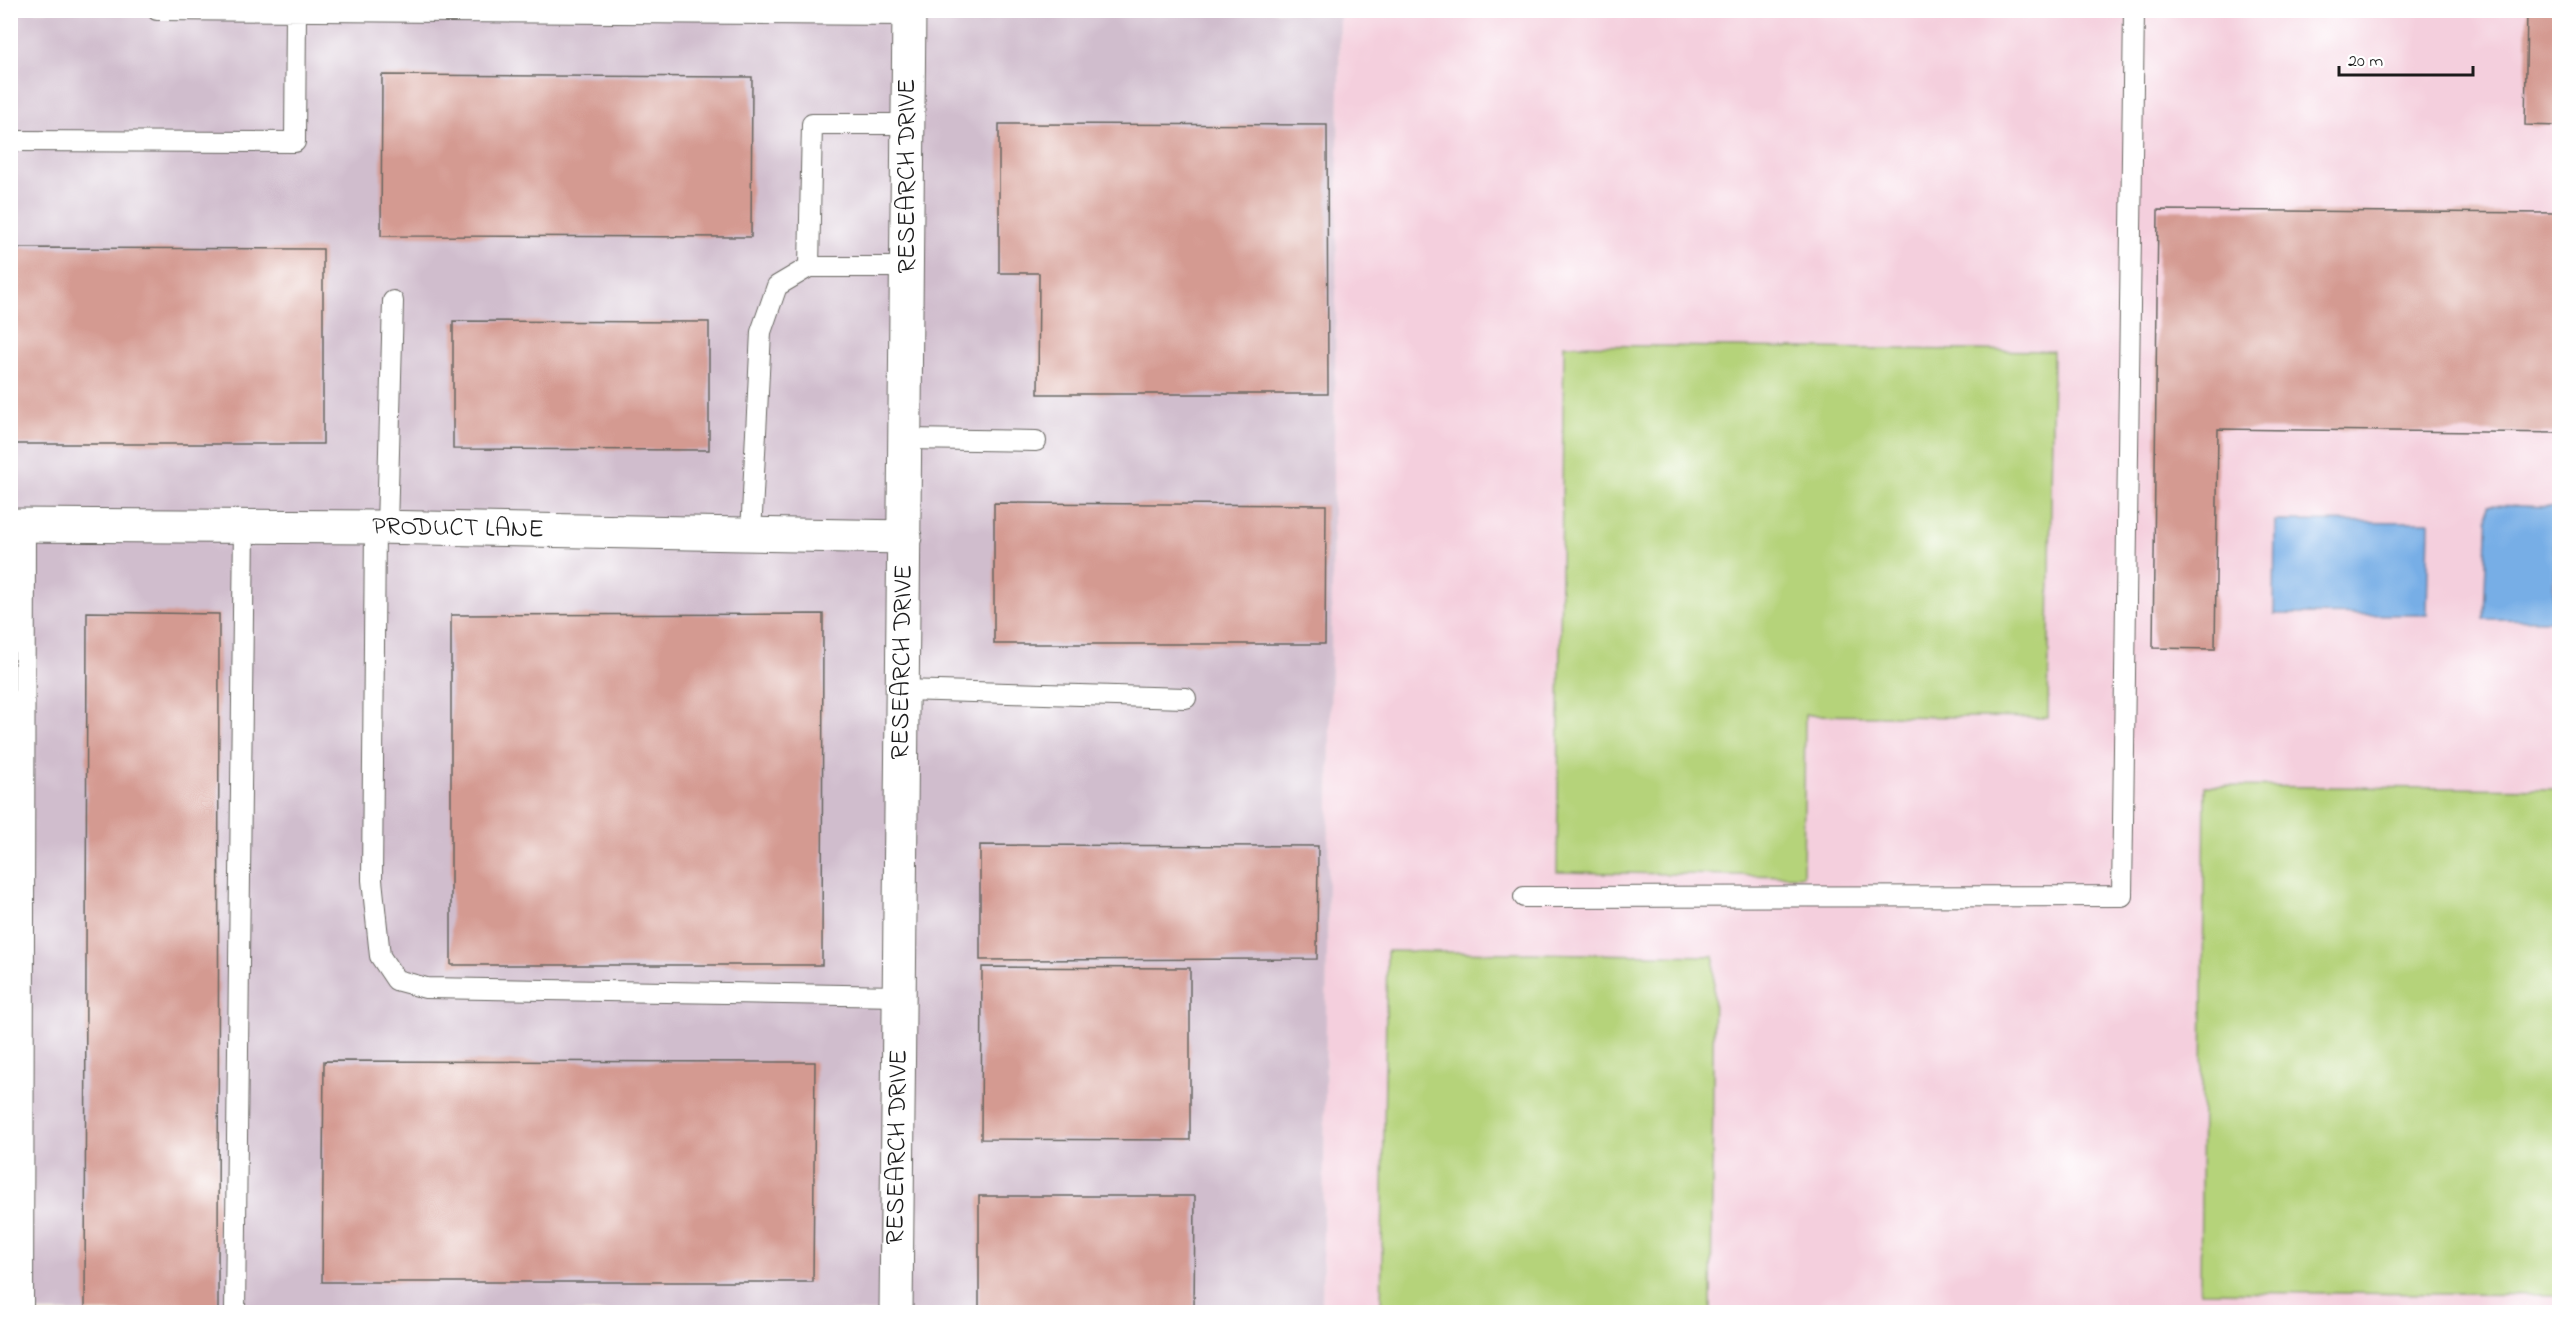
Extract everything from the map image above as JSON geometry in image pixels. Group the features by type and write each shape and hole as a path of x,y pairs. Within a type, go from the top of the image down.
{"street":[{"name":"RESEARCH DRIVE","path":"896,1312 909,13"},
{"name":"PRODUCT LANE","path":"18,525 381,527 905,537"}],"lane":[{"path":"157,10 909,13"},
{"path":"1524,897 2122,896 2134,10"},
{"path":"10,141 296,142 296,11"},
{"path":"809,267 813,124 908,123"},
{"path":"751,534 761,332 777,286 809,267 907,267"},
{"path":"393,301 381,527 372,880 380,956 396,980 426,988 900,996"},
{"path":"906,439 1036,441"},
{"path":"18,525 23,1312"},
{"path":"235,1312 244,526"},
{"path":"903,690 1186,698"}],"shaded area":[{"path":"10,11 1340,11 1322,1312 11,1312"},
{"path":"1340,11 2559,11 2559,1312 1322,1312"}],"green space":[{"path":"1564,345 2053,351 2048,718 1805,715 1803,876 1557,872"},
{"path":"2205,786 2559,789 2559,1295 2200,1292"},
{"path":"1387,951 1714,956 1711,1312 1381,1312"}],"water":[{"path":"2488,505 2555,507 2553,620 2484,619"},
{"path":"2275,521 2429,522 2427,615 2274,614"}],"building":[{"path":"2527,10 2560,10 2560,126 2525,125"},
{"path":"382,75 752,77 751,237 381,236"},
{"path":"999,124 1327,125 1328,394 1038,394 1039,273 999,273"},
{"path":"2158,210 2560,213 2560,433 2218,429 2215,649 2153,648"},
{"path":"10,248 323,249 323,444 10,444"},
{"path":"453,321 709,322 709,450 453,449"},
{"path":"994,503 1326,505 1325,644 994,644"},
{"path":"87,612 219,614 218,1312 85,1312"},
{"path":"823,614 822,965 451,965 451,615"},
{"path":"980,845 1318,846 1317,959 980,960"},
{"path":"982,967 1190,968 1190,1140 981,1139"},
{"path":"324,1061 815,1062 813,1282 322,1282"},
{"path":"979,1196 1195,1196 1194,1312 979,1312"}]}
